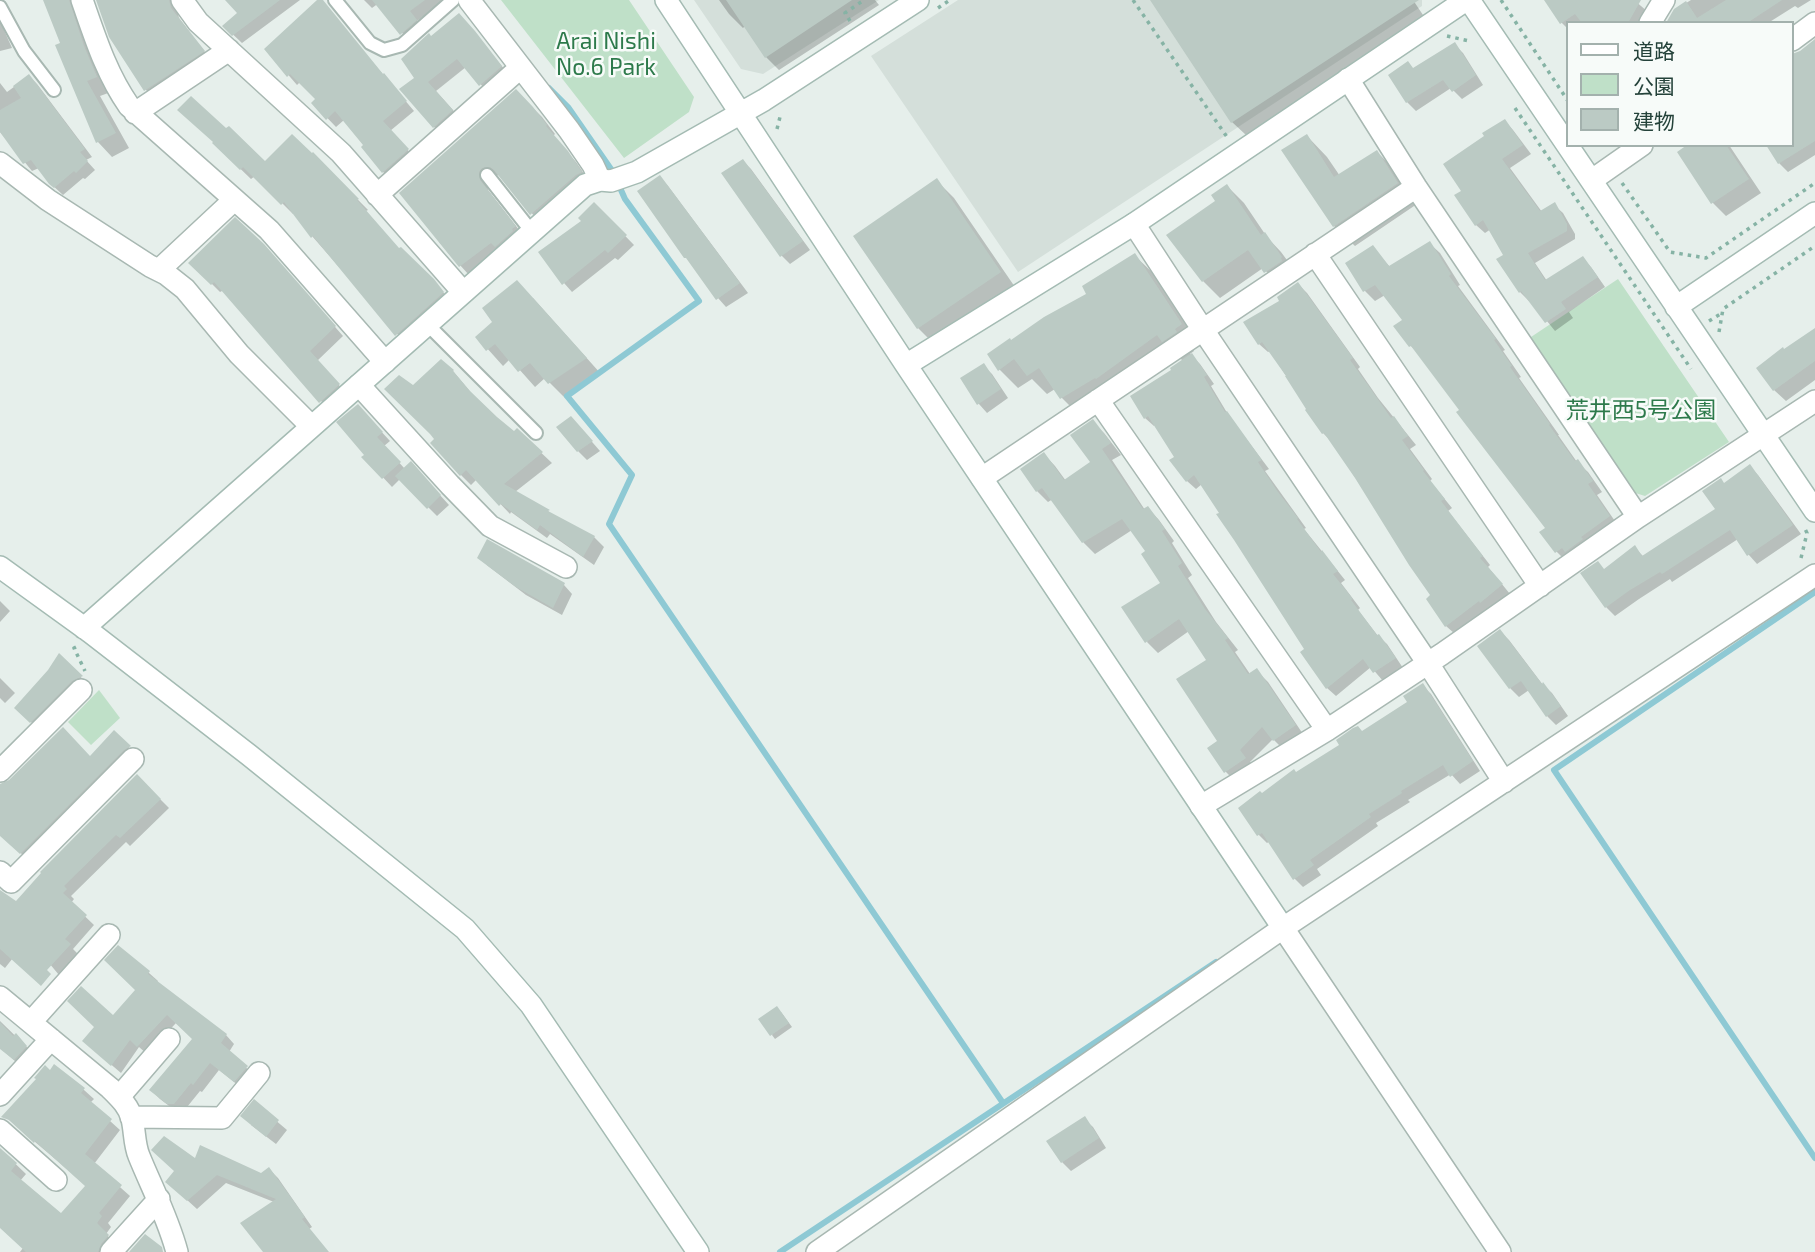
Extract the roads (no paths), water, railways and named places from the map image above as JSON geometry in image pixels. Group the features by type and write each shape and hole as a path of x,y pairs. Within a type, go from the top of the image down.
{"street":[{"path":"82,0 102,58 114,85 128,106 269,230 385,362"},
{"path":"182,0 198,22 341,153 463,292"},
{"path":"469,0 593,164 612,179"},
{"path":"666,0 906,365 1500,1252"},
{"path":"87,630 311,426 585,185 637,172 764,100 918,0"},
{"path":"906,365 1134,224 1468,0 1566,142"},
{"path":"1651,21 1664,0"},
{"path":"1794,39 1815,23"},
{"path":"135,113 229,50"},
{"path":"377,195 520,68"},
{"path":"1348,79 1416,187 1638,517"},
{"path":"1569,147 1764,435 1807,517"},
{"path":"1592,180 1639,147"},
{"path":"0,163 48,200 185,289 239,354 311,426"},
{"path":"982,478 1416,187"},
{"path":"159,270 234,200"},
{"path":"1676,307 1815,214"},
{"path":"1134,224 1427,662 1504,782"},
{"path":"1315,254 1541,586"},
{"path":"359,385 489,526 566,567"},
{"path":"1098,400 1327,730"},
{"path":"1201,806 1327,730 1541,586 1638,517 1815,401"},
{"path":"0,567 249,754 466,929 531,1005 698,1252"},
{"path":"817,1252 1283,928 1504,782 1807,570"},
{"path":"0,771 81,690"},
{"path":"0,872 11,882 133,760"},
{"path":"30,1022 109,935"},
{"path":"0,997 119,1097 131,1117 138,1154 159,1199 177,1252"},
{"path":"0,1095 51,1039"},
{"path":"119,1097 169,1039"},
{"path":"131,1117 222,1118 259,1073"},
{"path":"0,1130 57,1180"},
{"path":"111,1252 159,1199"}],"lane":[{"path":"335,0 370,43 384,50 402,45 453,0"},
{"path":"0,7 24,51 54,90"},
{"path":"487,175 532,232"},
{"path":"427,324 536,433"}],"waterway":[{"path":"549,88 568,107 613,172 625,199 699,301 567,396 632,475 609,524 1003,1103"},
{"path":"1815,592 1554,770 1815,1158"},
{"path":"780,1252 1216,962"}],"park label":[{"name":"Arai Nishi No.6 Park","path":"606,54"},
{"name":"荒井西5号公園","path":"1641,410"}]}
